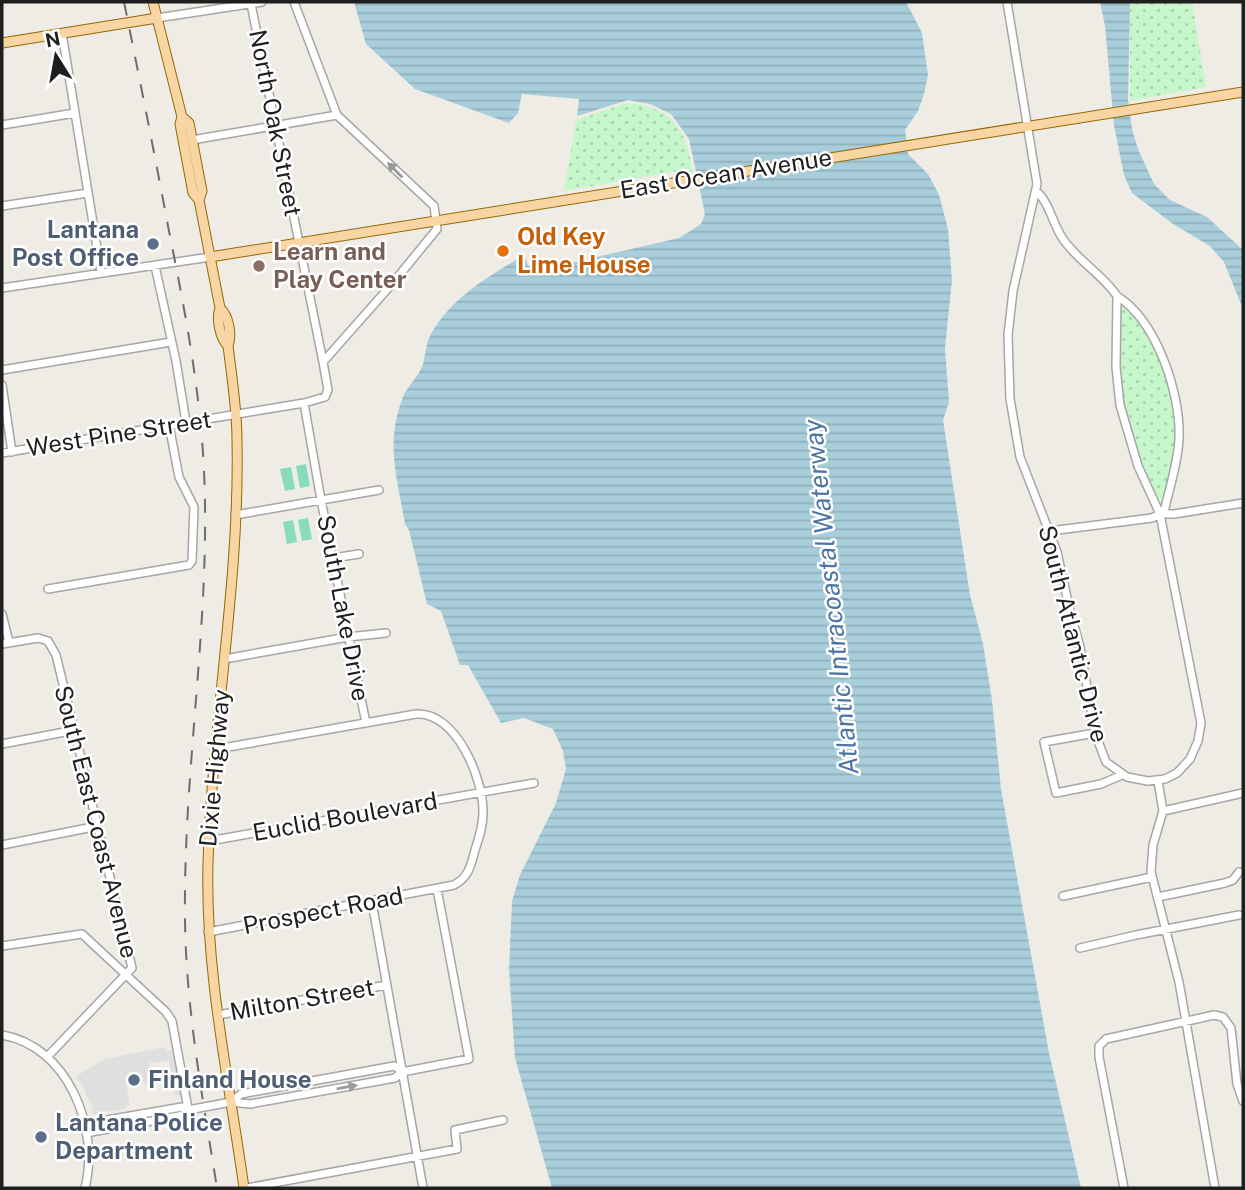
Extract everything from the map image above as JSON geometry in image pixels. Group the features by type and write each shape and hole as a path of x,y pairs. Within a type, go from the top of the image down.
{"main road":[{"name":"Dixie Highway","path":"153,2 182,117 180,124 193,193 199,200"},
{"path":"2,43 158,18"},
{"name":"East Ocean Avenue","path":"210,257 1243,92"},
{"name":"Dixie Highway","path":"182,117 189,123 202,191 199,200 220,308 218,314 223,341 228,346 236,414 235,515 209,841 208,932 231,1102 246,1188"}],"street":[{"path":"158,18 262,2"},
{"path":"294,2 337,115 434,206 437,220 437,229 323,362"},
{"name":"South Atlantic Drive","path":"1007,2 1036,191 1009,314 1007,362 1010,399 1018,447 1057,552 1080,647 1095,733 1106,762 1122,775"},
{"name":"North Oak Street","path":"251,4 328,390 325,397 304,403"},
{"path":"62,33 101,272"},
{"path":"2,125 75,113"},
{"path":"192,140 337,115"},
{"path":"1036,191 1041,195 1055,228 1065,242 1133,311 1154,342 1164,361 1173,394 1179,439 1165,508 1160,514 1152,519 1050,531"},
{"path":"2,206 88,192"},
{"path":"2,288 210,257"},
{"path":"155,266 186,422"},
{"path":"1095,733 1044,741 1056,793 1101,784 1122,775 1158,781 1177,773 1190,759 1198,741 1201,723 1160,514 1138,466 1120,405 1115,367 1117,296"},
{"path":"2,370 172,342"},
{"path":"2,385 12,452"},
{"name":"West Pine Street","path":"2,453 304,403"},
{"name":"South Lake Drive","path":"304,403 366,723 431,714 446,726 465,750 474,767 484,811 471,867 464,880 437,889"},
{"path":"48,589 190,565 194,507 179,477 169,425"},
{"path":"235,515 379,489"},
{"path":"1160,514 1243,503"},
{"path":"333,558 359,554"},
{"path":"2,614 5,643"},
{"path":"224,659 386,633"},
{"name":"South East Coast Avenue","path":"5,643 38,638 48,641 56,655 131,960 132,968 128,976 172,1021 188,1110"},
{"path":"217,749 366,723"},
{"path":"2,744 75,730"},
{"path":"1158,781 1163,811 1151,853 1152,877 1180,982 1215,1188"},
{"name":"Euclid Boulevard","path":"209,841 534,783"},
{"path":"1163,811 1243,793"},
{"path":"2,845 98,826"},
{"path":"1158,897 1225,883 1233,880 1239,872"},
{"path":"1063,896 1152,877"},
{"path":"84,1124 182,1107 188,1110 231,1102 243,1104 278,1099 395,1078 402,1072 469,1059 437,889"},
{"name":"Prospect Road","path":"208,932 437,889"},
{"path":"372,902 423,1188"},
{"path":"1080,948 1239,915"},
{"path":"2,946 82,933 128,976 48,1056"},
{"name":"Milton Street","path":"218,1014 387,985"},
{"path":"1124,1188 1099,1057 1099,1046 1110,1037 1219,1015 1230,1023 1237,1084 1243,1101"},
{"path":"2,1035 24,1041 48,1056 70,1084 86,1133 88,1160 85,1188"},
{"path":"231,1102 241,1094 394,1066 402,1072"},
{"path":"86,1133 184,1115 188,1110"},
{"path":"246,1188 457,1149 455,1130 503,1120"}],"green space":[{"path":"1130,2 1192,2 1206,87 1130,101"},
{"path":"626,103 656,109 674,122 686,143 693,172 672,172 564,191 576,120"},
{"path":"1119,300 1152,343 1172,394 1176,430 1164,499 1159,499 1148,477 1127,420 1119,368"},
{"path":"306,464 310,486 300,488 296,466"},
{"path":"291,467 295,489 285,491 280,469"},
{"path":"308,518 312,539 302,541 298,520"},
{"path":"293,520 297,542 287,544 283,522"}],"shaded area":[{"path":"164,1047 168,1051 175,1050 183,1094 175,1095 169,1060 149,1063 153,1083 144,1084 142,1074 125,1078 130,1105 92,1114 90,1106 93,1105 77,1079 78,1075 105,1059"}],"water":[{"name":"Atlantic Intracoastal Waterway","path":"354,2 906,2 922,33 928,75 918,111 905,130 908,154 928,174 939,195 948,229 952,280 945,348 949,402 943,420 970,595 983,644 992,700 1001,789 1049,1053 1081,1188 552,1188 515,1058 509,969 512,901 520,875 556,803 566,769 563,751 553,729 524,718 501,723 468,665 460,665 441,611 427,604 409,530 405,524 394,460 395,430 403,397 421,369 431,334 461,298 485,280 524,255 528,265 536,271 679,238 701,224 705,214 689,139 671,114 650,104 628,100 577,116 579,99 522,94 518,113 509,123 415,89 366,44"},
{"path":"1100,2 1130,2 1128,100 1138,149 1154,184 1170,200 1207,217 1243,250 1243,309 1224,262 1210,246 1173,224 1132,193 1124,175 1114,125 1105,26"}],"railway":[{"path":"124,2 185,316 202,439 204,582 188,807 185,920 192,1021 217,1188"}],"place":[{"name":"Lantana Post Office","path":"153,244"},
{"name":"Old Key Lime House","path":"503,251"},
{"name":"Learn and Play Center","path":"259,266"},
{"name":"Finland House","path":"134,1080"},
{"name":"Lantana Police Department","path":"41,1137"}]}
